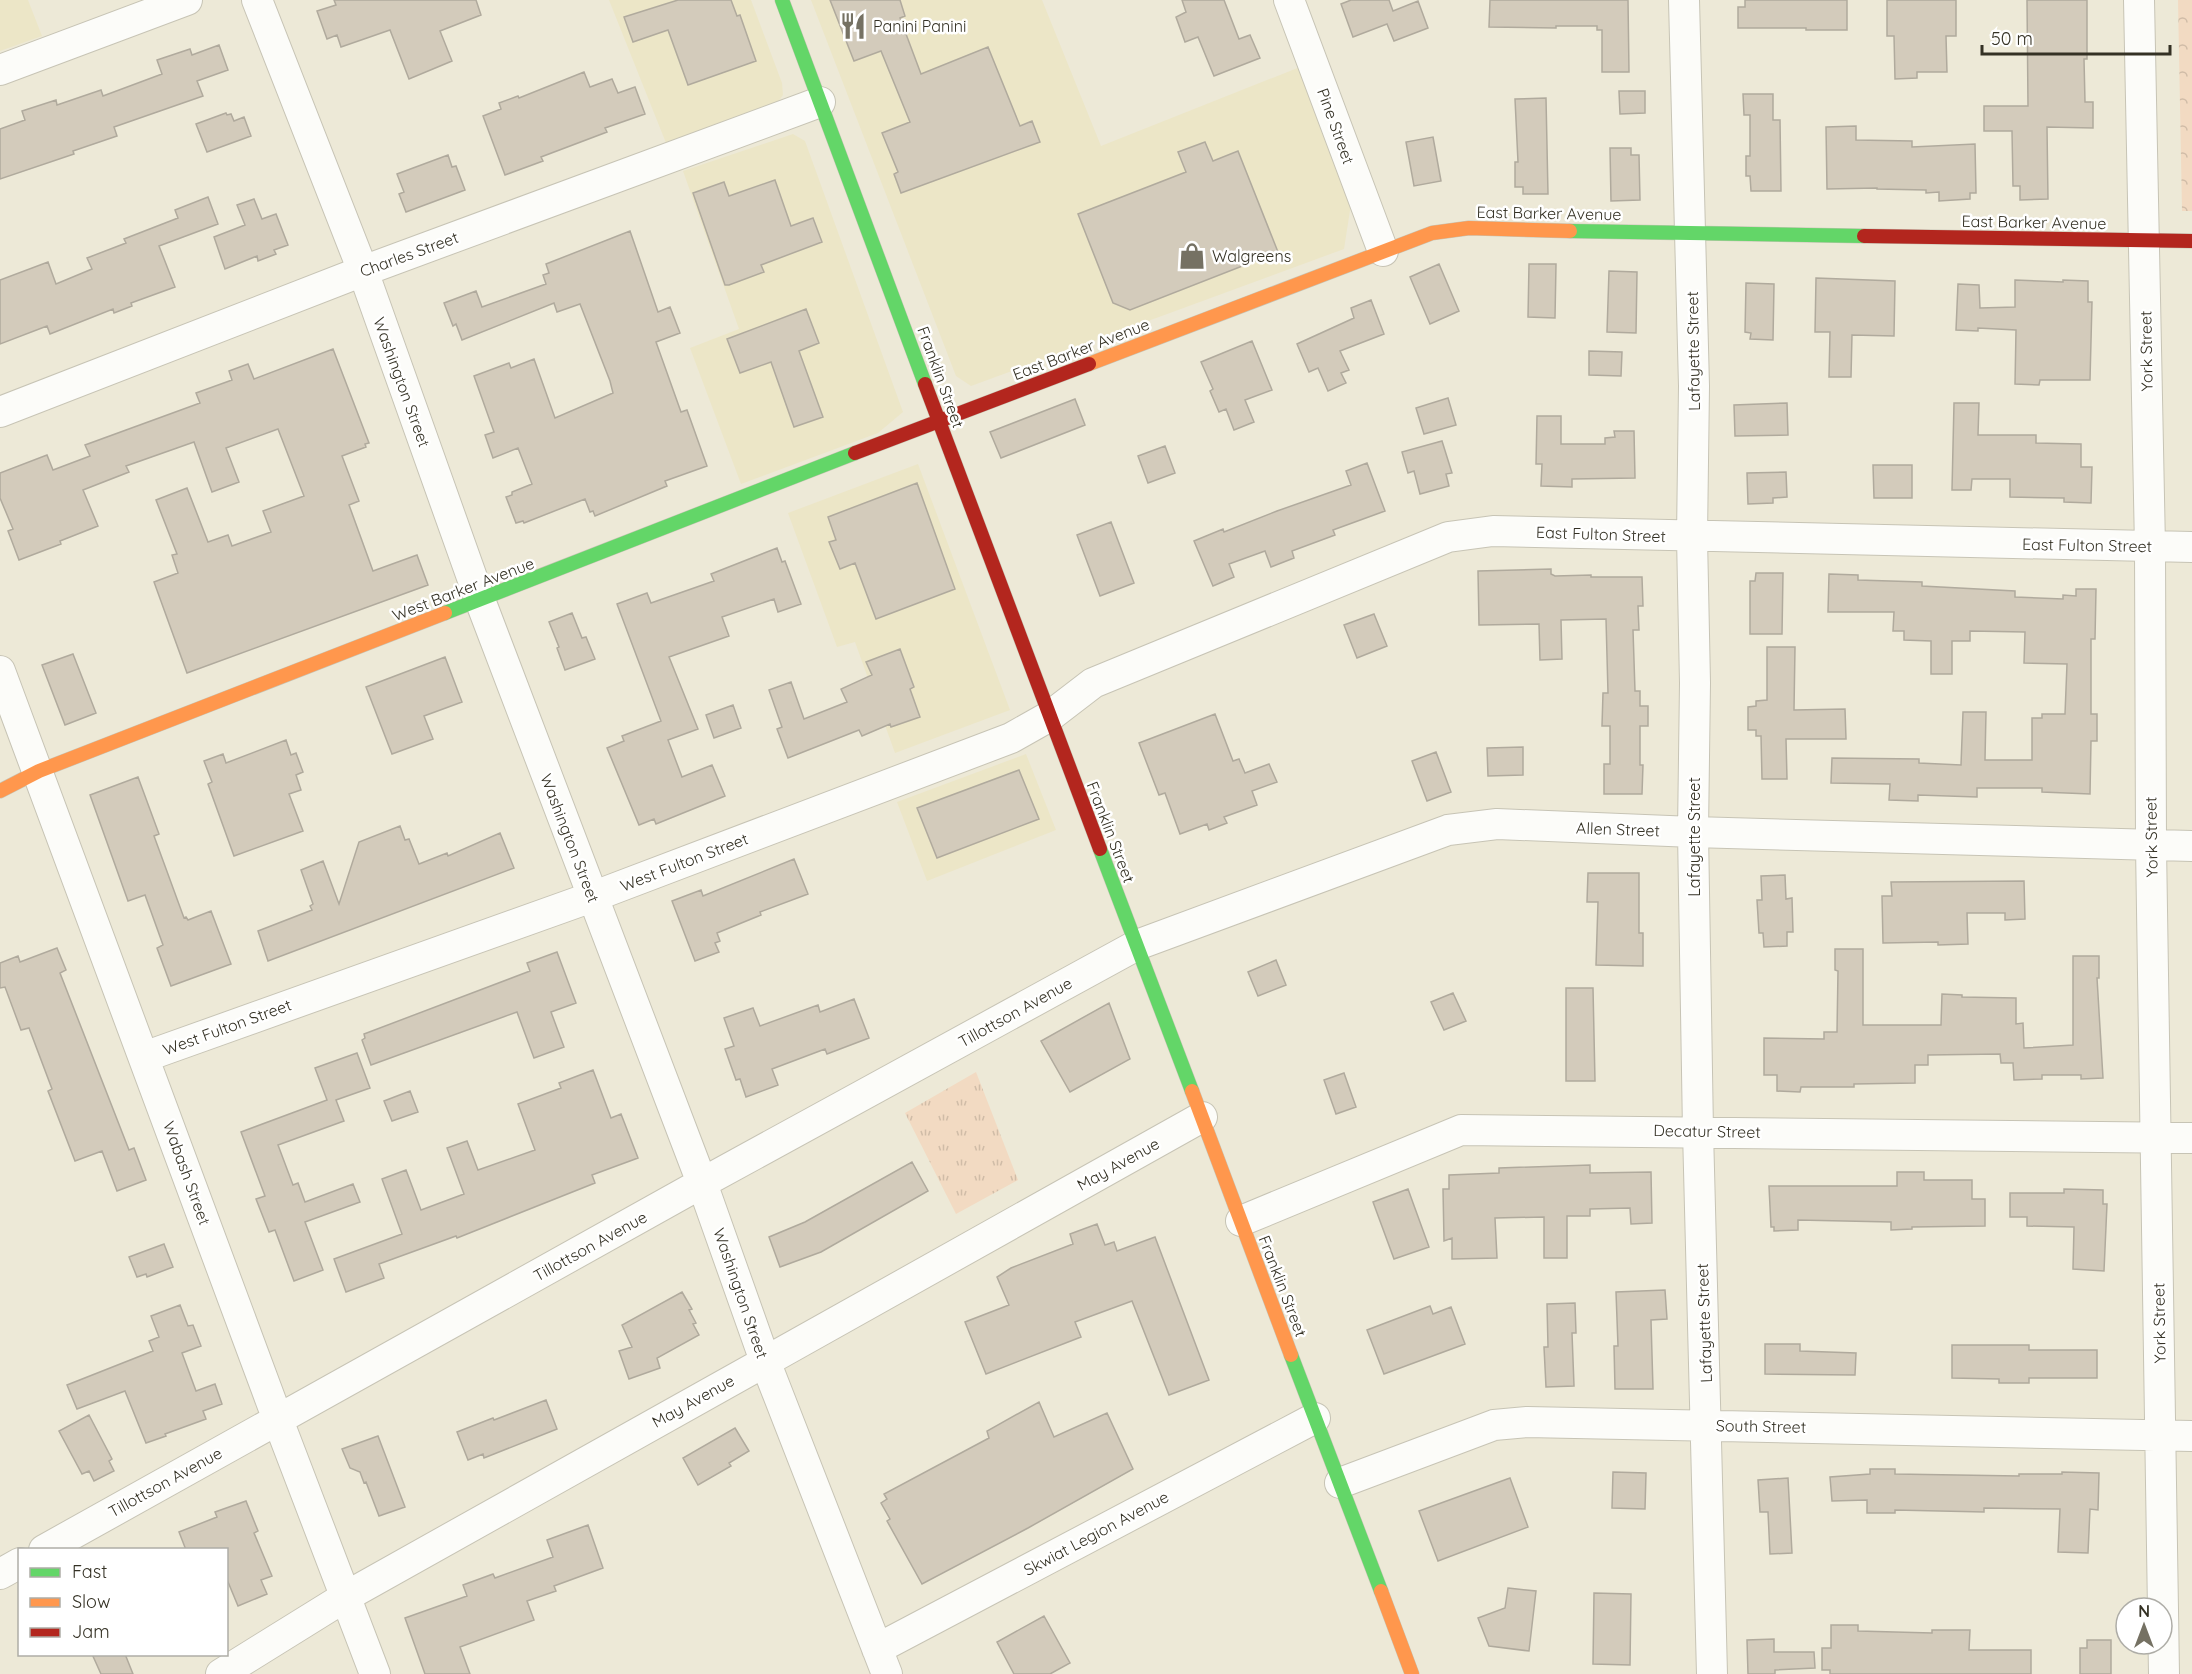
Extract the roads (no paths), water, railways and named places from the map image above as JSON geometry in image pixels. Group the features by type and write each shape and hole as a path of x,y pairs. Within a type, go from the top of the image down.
{"street":[{"path":"0,70 187,0"},
{"name":"Washington Street","path":"257,0 363,271 480,600 702,1183 765,1361 882,1661"},
{"name":"Franklin Street","path":"782,0 1412,1674"},
{"name":"Pine Street","path":"1289,0 1383,251"},
{"name":"Lafayette Street","path":"1684,0 1694,386 1693,832 1698,1131 1712,1674"},
{"name":"York Street","path":"2139,0 2150,547 2151,846 2164,1674"},
{"name":"Charles Street","path":"0,412 363,271 820,102"},
{"name":"East Barker Avenue","path":"939,421 1432,233 1469,228 1691,234 2192,241"},
{"name":"West Barker Avenue","path":"0,791 39,771 939,421"},
{"name":"East Fulton Street","path":"1050,716 1092,683 1448,537 1493,531 2192,547"},
{"name":"Wabash Street","path":"0,671 278,1420 375,1674"},
{"name":"West Fulton Street","path":"144,1057 592,897 1011,738 1050,716"},
{"name":"Allen Street","path":"1137,945 1448,830 1497,824 2192,846"},
{"name":"Tillottson Avenue","path":"48,1548 702,1183 1137,945"},
{"name":"May Avenue","path":"221,1674 345,1597 1202,1118"},
{"name":"Decatur Street","path":"1241,1221 1461,1130 2192,1138"},
{"name":"Skwiat Legion Avenue","path":"882,1661 1315,1418"},
{"name":"South Street","path":"1340,1484 1494,1425 1527,1422 2192,1436"},
{"path":"0,1574 18,1564"}],"place":[{"name":"Panini Panini","path":"853,26"},
{"name":"Walgreens","path":"1192,256"}]}
